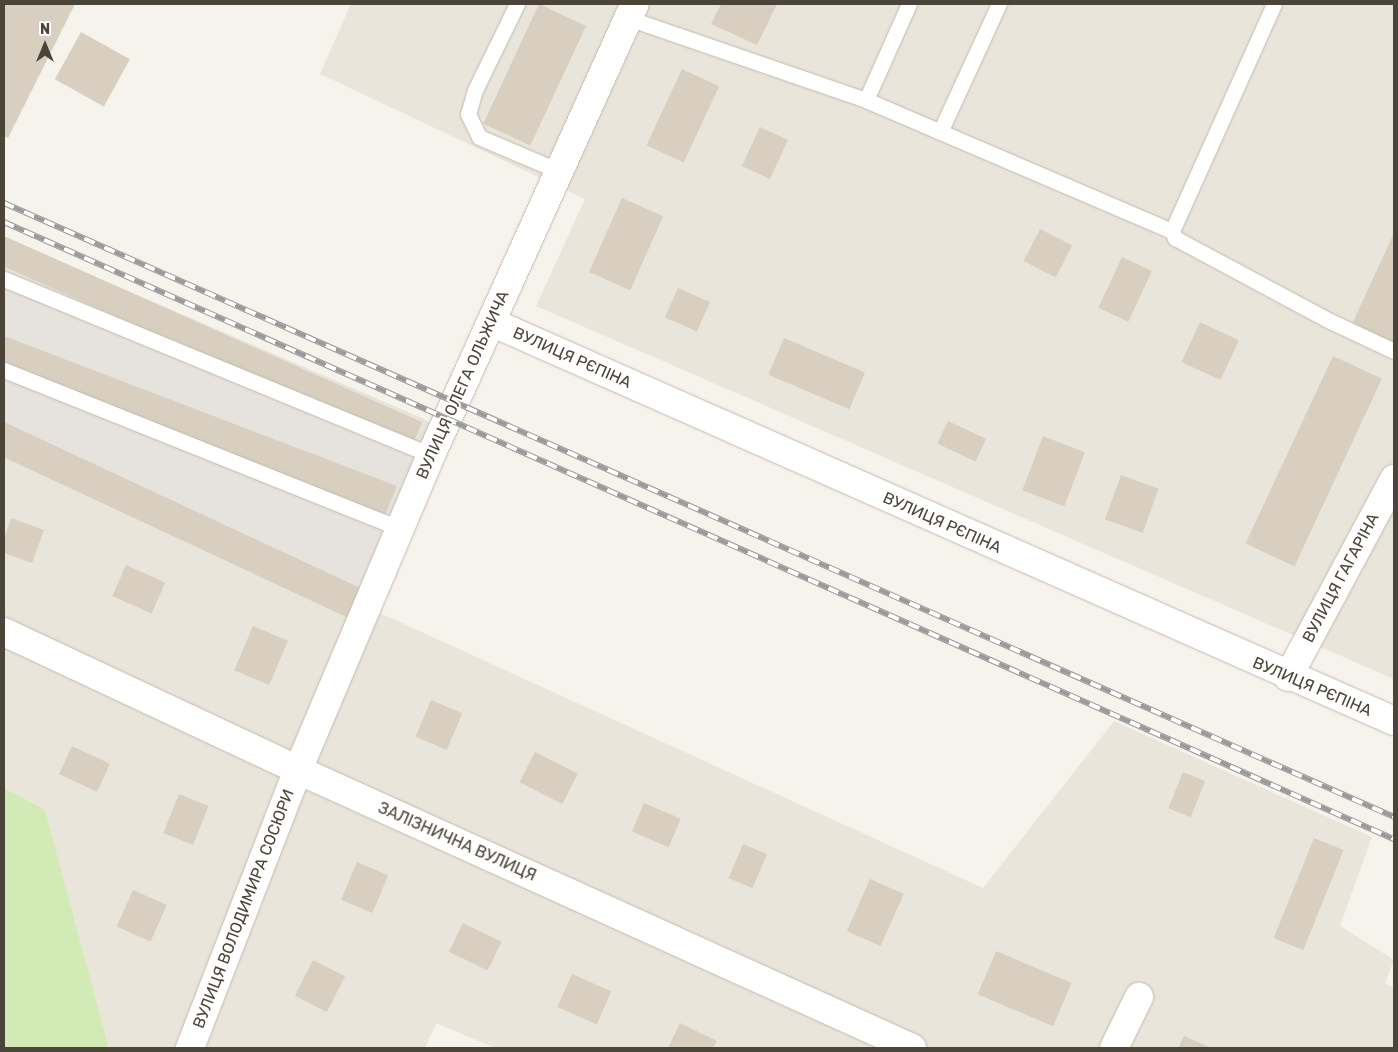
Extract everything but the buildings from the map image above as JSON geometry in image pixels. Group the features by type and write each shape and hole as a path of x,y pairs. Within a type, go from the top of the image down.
{"street":[{"name":"ВУЛИЦЯ ОЛЕГА ОЛЬЖИЧА","path":"298,770 431,455 632,11"},
{"name":"ВУЛИЦЯ РЄПІНА","path":"491,322 1288,677 1394,722"},
{"name":"ВУЛИЦЯ ГАГАРІНА","path":"1288,677 1394,479"},
{"name":"ЗАЛІЗНИЧНА ВУЛИЦЯ","path":"4,632 298,770 912,1048"},
{"name":"ВУЛИЦЯ ВОЛОДИМИРА СОСЮРИ","path":"190,1048 298,770"},
{"path":"1114,1048 1139,997"}],"lane":[{"path":"517,4 475,90 468,114 479,137 559,171"},
{"path":"866,100 909,4"},
{"path":"940,132 999,4"},
{"path":"1172,231 1274,4"},
{"path":"632,11 866,100 1172,231 1175,238 1330,321 1394,351"},
{"path":"4,279 431,455"},
{"path":"4,370 401,529"}],"shaded area":[{"path":"351,4 1394,4 1394,679 536,306 585,199 320,74"},
{"path":"4,237 424,419 437,429 359,624 4,453"},
{"path":"4,454 349,617 371,609 983,888 1114,721 1372,837 1340,926 1394,960 1385,983 1394,988 1394,1048 495,1048 436,1023 425,1048 109,1048 45,811 4,788"}],"green space":[{"path":"4,788 45,810 109,1048 4,1048"}],"railway":[{"path":"4,203 1394,817"},
{"path":"4,222 1394,839"}]}
